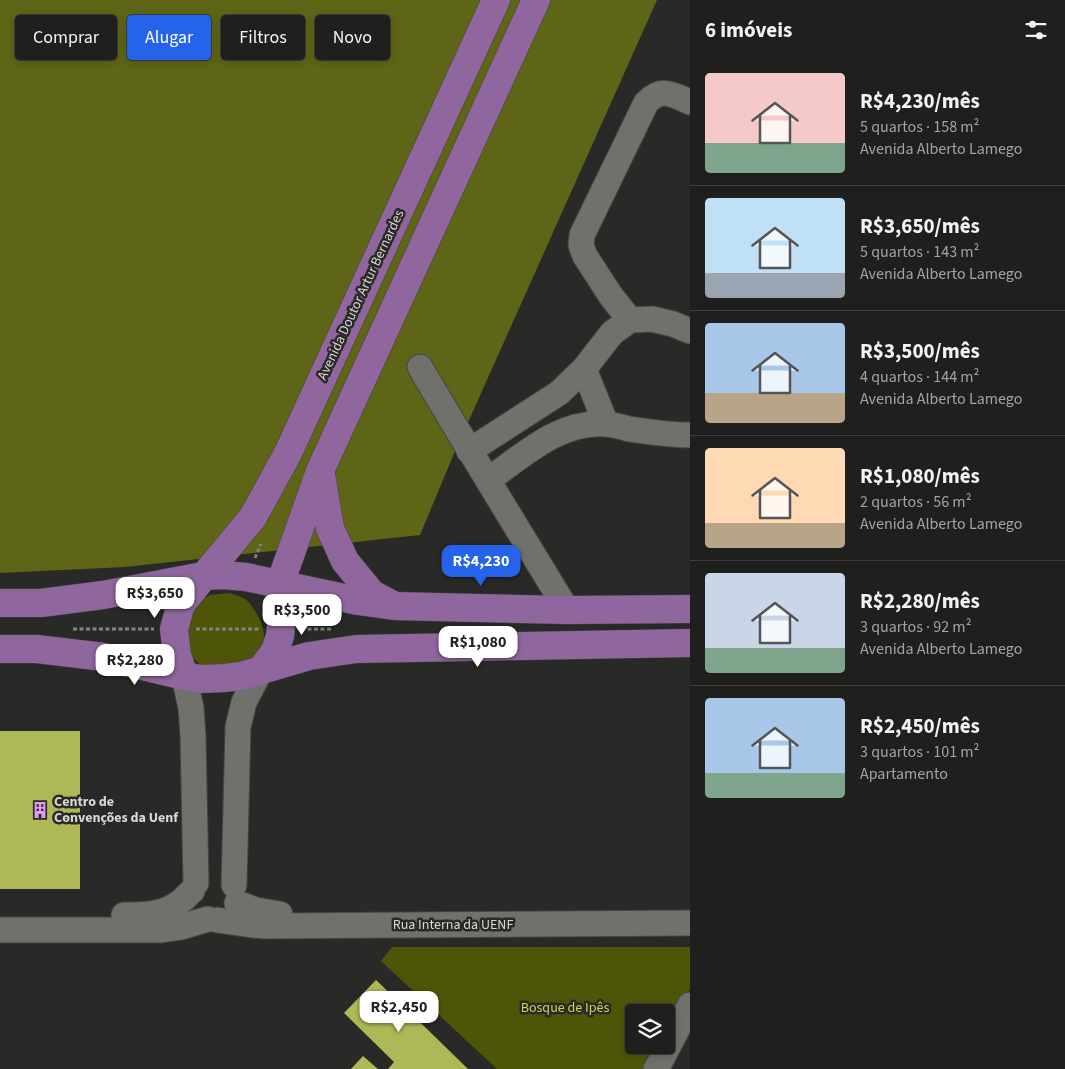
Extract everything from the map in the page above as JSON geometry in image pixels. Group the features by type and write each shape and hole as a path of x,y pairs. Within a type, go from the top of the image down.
{"main road":[{"name":"Avenida Doutor Artur Bernardes","path":"203,576 253,517 288,453 496,0"},
{"path":"261,670 275,650 280,636 282,616 280,584 320,471 536,0"},
{"path":"320,471 330,528 345,561 372,594 394,606"},
{"path":"0,603 41,603 103,595 223,574 246,577 358,601 394,606 567,610 690,609"},
{"path":"184,676 177,655 174,629 181,604 203,576"},
{"path":"0,649 38,649 104,657 184,676 224,678 241,676 309,656 356,649 686,641"}],"lane":[{"path":"630,320 584,256 581,245 582,234 646,103 653,96 662,93 674,95 690,102"},
{"path":"469,451 558,393 584,369 612,333 630,320 652,319 673,324 690,331"},
{"path":"420,367 469,451 567,610"},
{"path":"584,369 606,424"},
{"path":"488,480 546,439 566,429 606,424 677,435 690,435"},
{"path":"235,894 238,727 244,702 261,670"},
{"path":"184,676 193,736 194,887 192,900 194,908 200,915 213,919"},
{"name":"Rua Interna da UENF","path":"0,916 108,916 155,913 178,904 203,877 211,874 220,875 228,879 235,894 256,910 274,914 690,913"},
{"name":"Rua Interna da UENF","path":"0,930 171,929 226,917 232,911 235,894"},
{"name":"Rua Interna da UENF","path":"213,919 266,926 690,923"},
{"path":"656,1069 690,1005"}],"green space":[{"path":"0,0 657,0 453,456 420,535 125,567 0,573"},
{"path":"230,593 245,599 255,611 264,633 262,645 248,664 203,667 185,648 187,616 197,602 210,595"},
{"name":"Bosque de Ipês","path":"392,947 690,947 690,989 675,1017 675,1004 625,1004 625,1054 655,1054 645,1069 497,1069 381,961"}],"building":[{"name":"Centro de Convenções da Uenf","path":"0,731 80,731 80,889 0,889"},
{"path":"376,980 468,1069 388,1069 394,1062 344,1013"},
{"path":"363,1056 378,1069 351,1069"}],"place":[{"name":"Centro de Convenções da Uenf","path":"40,810"}]}
